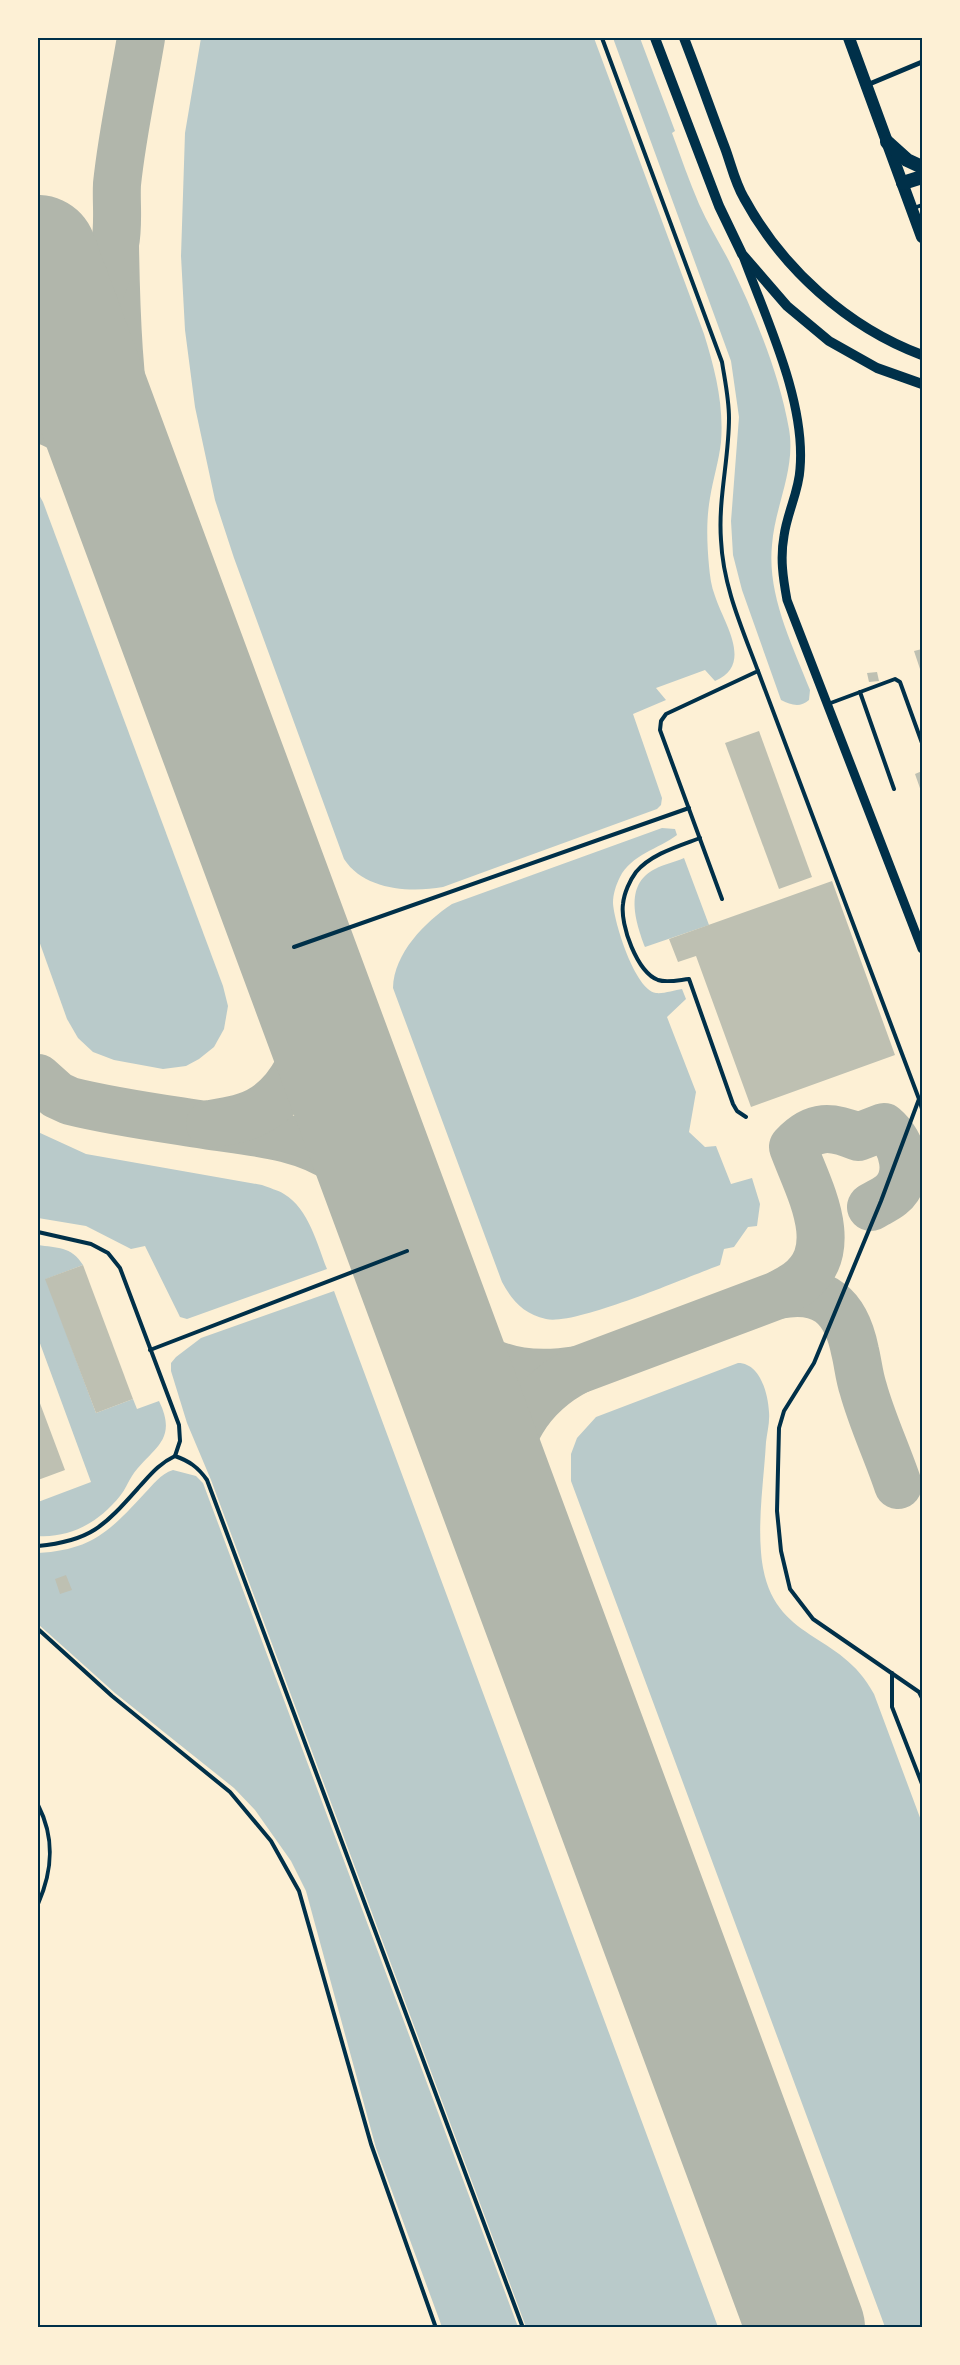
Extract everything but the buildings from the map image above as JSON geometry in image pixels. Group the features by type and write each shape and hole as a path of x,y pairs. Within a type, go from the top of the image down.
{"highway":[{"path":"888,142 907,160 922,167"},
{"path":"903,183 922,176"}],"main road":[{"path":"655,38 718,206 742,254 787,306 829,341 877,368 922,384"},
{"path":"684,38 743,196 766,232 807,282 848,316 896,345 922,354"},
{"path":"849,38 903,183 917,207 922,236"}],"street":[{"path":"866,85 922,62"},
{"path":"742,254 792,393 799,429 800,469 784,535 781,571 787,600 922,948"}],"lane":[{"path":"602,38 722,362 729,419 720,521 723,565 730,597 922,1109"},
{"path":"722,899 660,730 660,721 666,714 758,671"},
{"path":"828,704 895,679 900,682 922,743"},
{"path":"860,692 894,789"},
{"path":"294,947 689,808"},
{"path":"700,838 648,860 635,873 624,897 623,919 636,958 646,973 659,980 689,978 733,1104 737,1112 746,1117"},
{"path":"919,1099 881,1201 814,1363 784,1411 778,1428 777,1511 782,1551 790,1589 813,1619 919,1692 922,1698"},
{"path":"38,1232 91,1244 108,1253 120,1268 179,1425 180,1441 175,1456 157,1467 100,1527 73,1540 38,1546"},
{"path":"150,1350 407,1251"},
{"path":"175,1456 188,1461 201,1470 207,1480 523,2328"},
{"path":"38,1629 112,1696 230,1792 255,1820 286,1864 299,1891 371,2144 436,2328"},
{"path":"892,1674 892,1707 922,1784"},
{"path":"38,1805 49,1834 51,1853 49,1872 38,1904"}],"shaded area":[{"path":"201,38 594,38 704,334 712,360 720,401 721,442 708,515 708,549 713,588 733,643 735,654 733,664 727,674 715,681 705,670 656,688 666,700 633,714 662,798 661,805 657,809 443,887 416,890 389,887 363,877 344,859 234,558 215,500 195,407 185,330 181,256 185,133"},
{"path":"613,38 640,38 675,131 672,133 692,187 702,211 748,301 765,343 779,386 789,429 790,459 774,530 771,564 773,582 782,619 810,690 809,700 799,705 781,700 742,590 733,555 731,521 739,417 731,361"},
{"path":"38,493 43,502 223,986 228,1006 224,1029 214,1047 199,1059 186,1066 163,1069 114,1060 93,1052 78,1038 67,1019 38,938"},
{"path":"662,828 675,829 677,835 631,863 619,880 614,893 613,903 617,925 633,968 648,989 659,993 682,989 686,999 667,1017 696,1092 689,1132 705,1147 716,1146 731,1184 752,1178 760,1204 757,1226 748,1227 734,1247 724,1249 720,1265 605,1308 560,1319 546,1319 531,1314 520,1306 502,1282 393,988 395,975 405,951 413,940 422,929 452,904"},
{"path":"684,858 709,925 645,947 638,927 635,894 645,876 655,869"},
{"path":"38,1132 86,1154 262,1185 279,1191 293,1201 306,1218 316,1238 327,1269 187,1319 180,1317 145,1246 131,1249 86,1226 38,1218"},
{"path":"38,1245 68,1251 74,1254 83,1265 46,1279 96,1413 133,1399 137,1409 159,1401 166,1426 160,1443 139,1466 122,1494 103,1514 94,1521 73,1531 50,1536 38,1536 38,1502 91,1482 38,1338"},
{"path":"334,1291 718,2327 526,2327 211,1480 187,1423 171,1371 171,1363 176,1357 201,1338"},
{"path":"738,1363 746,1364 757,1373 767,1396 769,1420 760,1525 761,1552 766,1582 777,1604 791,1620 843,1657 860,1673 874,1694 922,1823 922,2327 885,2327 571,1481 571,1454 577,1438 596,1417"},
{"path":"173,1470 196,1476 203,1483 518,2327 442,2327 376,2148 306,1891 291,1861 255,1810 234,1788 115,1693 38,1624 38,1553 72,1548 98,1537 120,1519 160,1477"}],"taxiway":[{"path":"38,376 65,348 87,316 104,281 110,263 116,237 119,166 141,38"},
{"path":"115,244 119,351 131,457 141,506 185,651"},
{"path":"38,262 41,304 38,325"},
{"path":"38,418 66,430 88,445 98,454 125,489"},
{"path":"210,1124 232,1120 259,1111 283,1091 298,1069 307,1045 310,1021 301,964"},
{"path":"38,1078 57,1095 70,1101 137,1114 275,1136 292,1140 325,1153 340,1162 359,1179 383,1208 403,1239"},
{"path":"516,1545 505,1507 504,1474 514,1437 522,1421 546,1392 578,1370 778,1295 798,1283 812,1269 819,1253 821,1236 813,1199 793,1147 808,1134 824,1129 832,1129 858,1137 884,1127 891,1134 900,1151 903,1160 902,1179 898,1188 889,1197 871,1207"},
{"path":"778,1295 794,1293 820,1297 839,1311 846,1322 851,1335 860,1379 898,1485"},
{"path":"427,1303 458,1340 474,1353 491,1363 510,1369 530,1372 553,1373 578,1370"}],"runway":[{"path":"38,254 806,2328"}]}
